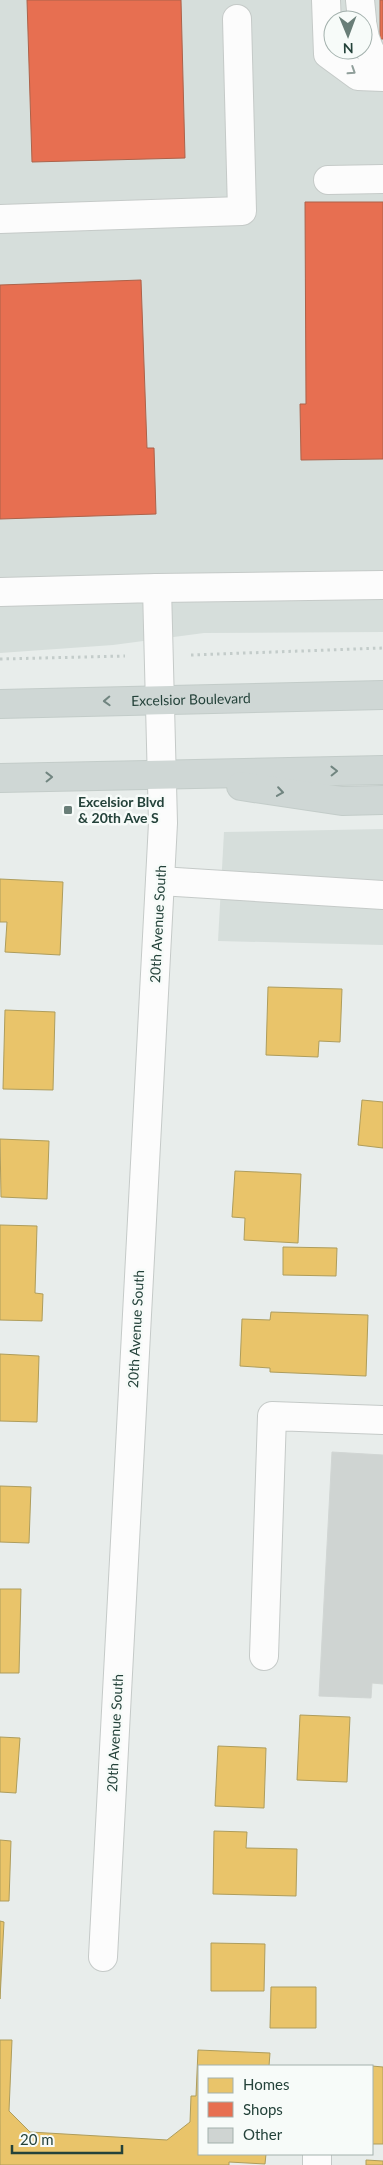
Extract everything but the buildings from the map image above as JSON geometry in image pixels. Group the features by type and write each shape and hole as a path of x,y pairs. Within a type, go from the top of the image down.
{"main road":[{"path":"286,697 383,686"},
{"name":"Excelsior Boulevard","path":"0,704 383,695"},
{"path":"0,778 383,770"},
{"path":"163,775 342,801 383,800"}],"street":[{"path":"326,0 328,54 358,76 383,77"},
{"path":"0,219 242,211 237,19"},
{"path":"373,53 379,63 383,65"},
{"path":"328,180 383,179"},
{"path":"0,592 383,585"},
{"name":"20th Avenue South","path":"103,1958 160,880 163,775 157,588"},
{"path":"160,880 383,895"},
{"path":"264,1656 272,1416 383,1420"}],"shaded area":[{"path":"0,0 383,0 383,632 204,633 113,645 0,653"},
{"path":"383,829 383,945 218,941 224,832"}],"place":[{"name":"Excelsior Blvd & 20th Ave S","path":"68,810"}]}
